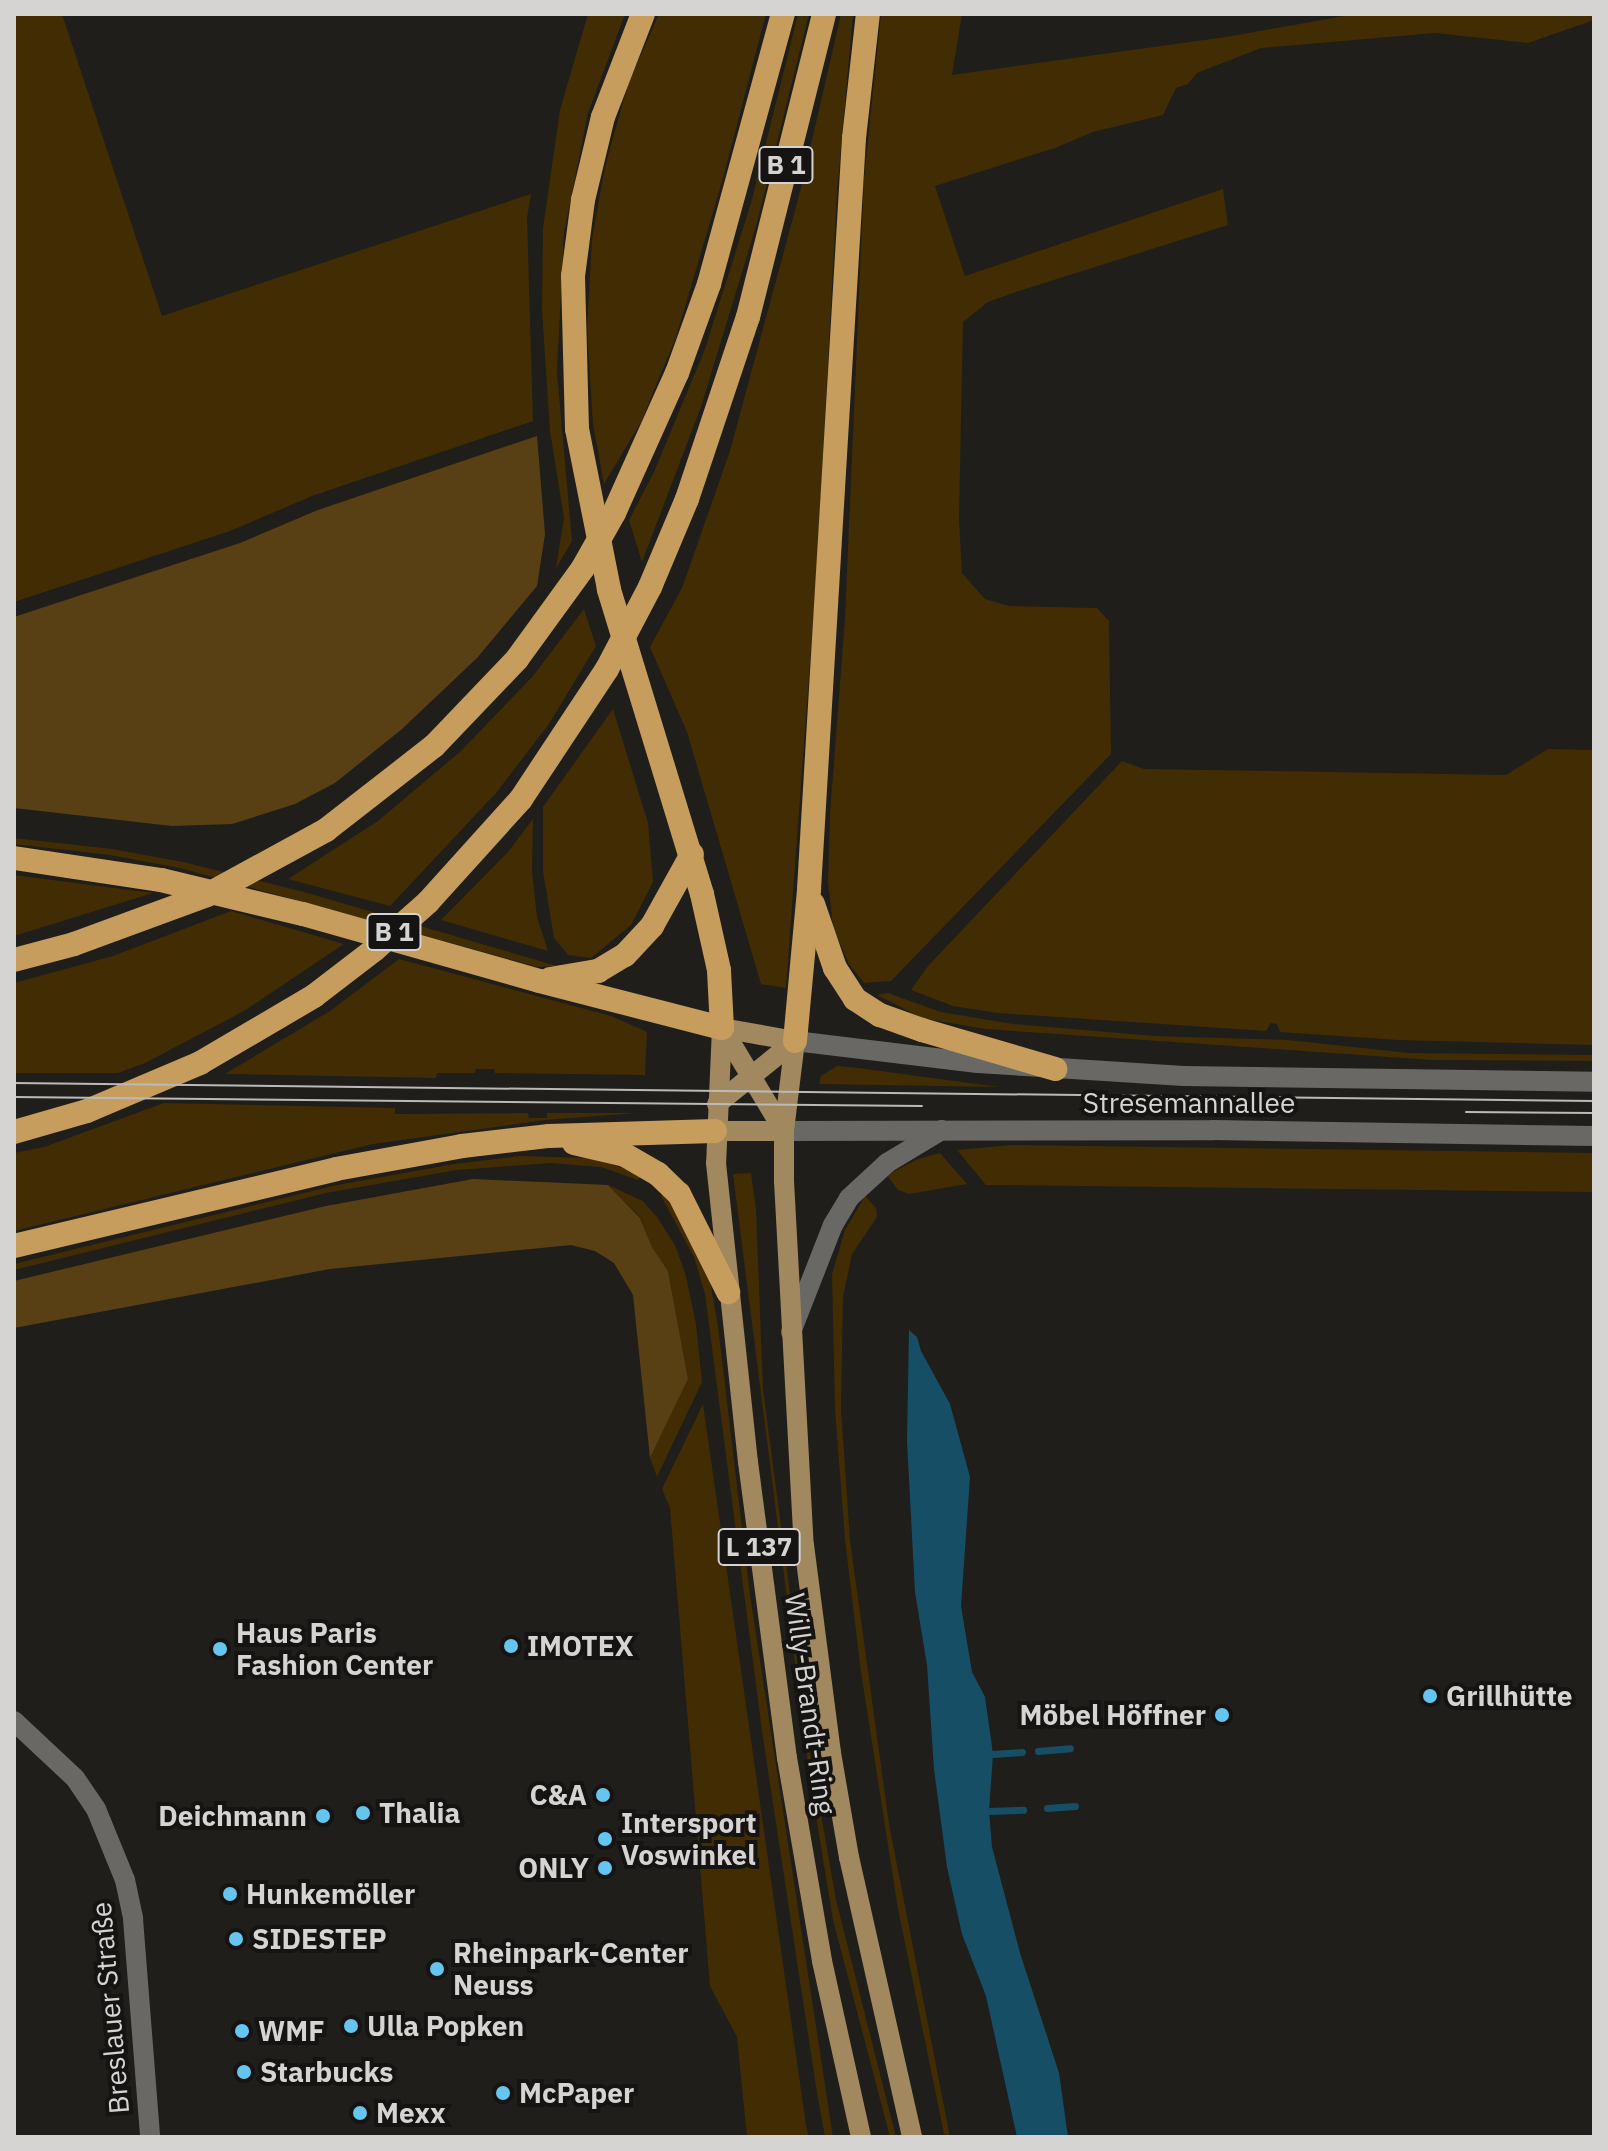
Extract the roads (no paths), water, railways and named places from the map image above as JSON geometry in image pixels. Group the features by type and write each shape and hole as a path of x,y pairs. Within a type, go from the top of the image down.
{"highway":[{"path":"14,858 161,880 303,914 539,981 722,1028 719,970 692,854 609,589 577,429 573,276 583,200 603,117 643,14"},
{"name":"B 1","path":"14,960 146,920 207,895 315,837 384,788 434,746 517,659 583,568 624,494 672,386 709,284 783,14"},
{"name":"B 1","path":"14,1132 87,1111 200,1063 314,996 374,950 428,902 521,799 607,669 650,587 714,426 748,317 824,14"},
{"path":"795,1041 809,889 853,153 868,14"},
{"path":"539,981 598,971 625,955 652,926 692,854"},
{"path":"809,889 826,947 855,999 880,1015 922,1030 1055,1069"},
{"path":"14,1246 336,1169 462,1146 549,1136 715,1131"},
{"path":"549,1136 625,1155 658,1174 679,1194 728,1292"}],"main road":[{"name":"Stresemannallee","path":"722,1028 795,1041 1055,1069 1200,1077 1594,1082"},
{"path":"722,1028 784,1131"},
{"name":"L 137","path":"715,1131 722,1028"},
{"path":"717,1104 795,1041"},
{"name":"L 137","path":"784,1131 795,1041"},
{"path":"791,1332 833,1225 849,1198 887,1163 942,1130"},
{"name":"Stresemannallee","path":"715,1131 1594,1136"},
{"name":"Willy-Brandt-Ring","path":"715,1131 728,1292 787,1758 822,1961 861,2137"},
{"name":"Willy-Brandt-Ring","path":"784,1131 791,1332 804,1545 831,1753 849,1857 912,2137"},
{"name":"Breslauer Straße","path":"14,1721 75,1778 96,1809 125,1880 133,1919 150,2137"}],"water":[{"path":"909,1330 917,1337 921,1351 950,1404 970,1477 961,1606 972,1672 985,1697 993,1754 989,1811 992,1847 1020,1953 1059,2073 1068,2137 1017,2137 986,1996 962,1934 947,1867 934,1769 927,1665 915,1592 907,1441"}],"waterway":[{"path":"1038,1751 1070,1748"},
{"path":"993,1754 1022,1752"},
{"path":"1047,1808 1075,1806"},
{"path":"989,1811 1023,1810"}],"tram line":[{"path":"14,1083 1594,1101"},
{"path":"14,1097 922,1106"},
{"path":"1466,1112 1594,1113"}],"place":[{"name":"IMOTEX","path":"511,1646"},
{"name":"Haus Paris Fashion Center","path":"220,1649"},
{"name":"Grillhütte","path":"1430,1696"},
{"name":"Möbel Höffner","path":"1222,1715"},
{"name":"C&A","path":"603,1795"},
{"name":"Thalia","path":"363,1813"},
{"name":"Deichmann","path":"323,1816"},
{"name":"Intersport Voswinkel","path":"605,1839"},
{"name":"ONLY","path":"605,1868"},
{"name":"Hunkemöller","path":"230,1894"},
{"name":"SIDESTEP","path":"236,1939"},
{"name":"Rheinpark-Center Neuss","path":"437,1969"},
{"name":"Ulla Popken","path":"351,2026"},
{"name":"WMF","path":"242,2031"},
{"name":"Starbucks","path":"244,2072"},
{"name":"McPaper","path":"503,2093"},
{"name":"Mexx","path":"360,2113"}]}
